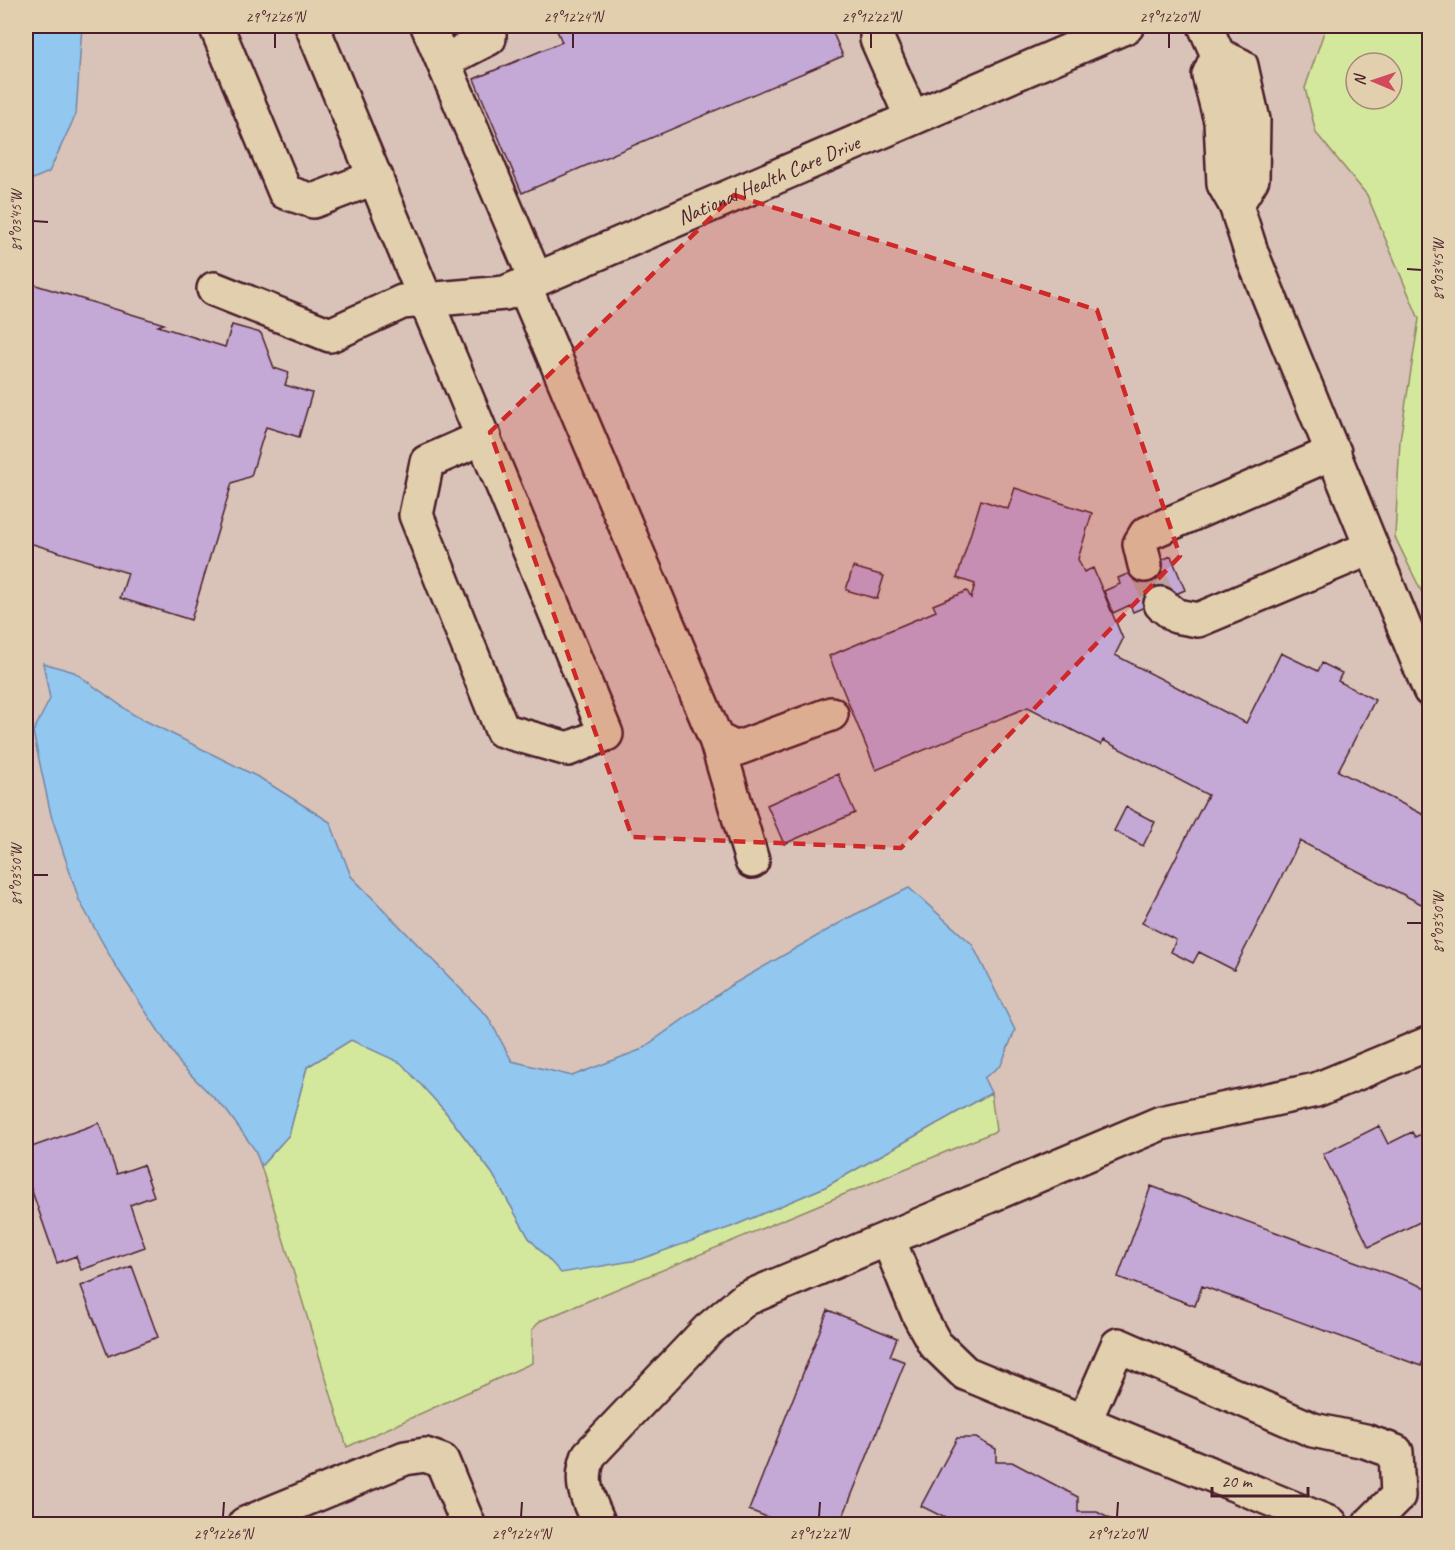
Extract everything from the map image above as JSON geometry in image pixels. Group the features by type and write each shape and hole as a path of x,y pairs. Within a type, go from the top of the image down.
{"street":[{"path":"216,26 285,192 313,201 376,177"},
{"path":"312,26 376,177 414,301 484,436 606,734 568,749 502,730 416,515 427,462 484,436"},
{"path":"428,26 716,739 752,861"},
{"path":"444,61 489,38 489,26"},
{"path":"877,26 877,39 912,118"},
{"name":"National Health Care Drive","path":"414,301 505,293 1124,26"},
{"path":"1205,26 1218,55 1209,75 1221,121 1224,184 1236,205 1252,255 1430,690"},
{"path":"214,289 330,335 414,301"},
{"path":"1145,565 1140,544 1146,534 1334,452"},
{"path":"1161,604 1176,616 1198,620 1370,548"},
{"path":"716,739 736,749 831,714"},
{"path":"599,1524 583,1485 583,1472 589,1455 708,1330 745,1299 1161,1123 1316,1090 1430,1043"},
{"path":"888,1239 919,1315 935,1344 965,1373 1331,1524"},
{"path":"1084,1422 1118,1346 1313,1430 1365,1441 1396,1452 1398,1496 1374,1524"},
{"path":"245,1524 405,1458 424,1455 442,1461 468,1524"}],"highlighted area":[{"path":"734,195 1097,310 1180,556 901,848 632,837 490,432"}],"green space":[{"path":"1326,26 1429,26 1429,607 1395,537 1400,440 1419,319 1367,195 1316,133 1305,88"},
{"path":"351,1040 401,1062 444,1110 492,1173 529,1238 731,1227 825,1187 991,1093 996,1131 540,1321 532,1330 532,1363 347,1447 261,1166 289,1135 307,1067"}],"water":[{"path":"26,26 82,26 76,114 49,172 26,182"},
{"path":"43,663 74,672 134,715 260,778 330,822 351,876 488,1017 512,1061 572,1076 640,1050 730,986 852,916 909,888 972,944 1015,1030 1001,1065 984,1078 991,1093 825,1187 731,1227 638,1260 561,1273 529,1238 492,1173 444,1110 401,1063 351,1040 307,1067 289,1135 261,1166 255,1150 226,1110 181,1065 115,965 79,900 51,815 33,732 50,699"}],"building":[{"path":"555,26 830,26 843,56 522,193 474,79 562,42"},
{"path":"26,282 164,324 158,326 225,347 232,325 261,333 274,368 289,373 285,385 312,393 299,437 266,427 251,476 232,483 191,620 120,598 128,573 26,542"},
{"path":"1015,488 1092,513 1078,559 1084,572 1093,568 1123,639 1115,655 1246,723 1281,653 1318,671 1322,663 1342,673 1338,681 1375,700 1338,771 1430,818 1430,902 1427,907 1300,841 1234,970 1199,952 1193,963 1171,952 1176,940 1142,923 1208,795 1103,740 1101,745 1028,707 876,770 829,656 936,611 933,605 967,591 971,598 975,584 957,578 981,500 1008,509"},
{"path":"1171,556 1185,590 1133,612 1130,605 1113,613 1104,591 1120,584 1118,578"},
{"path":"853,567 884,576 877,599 846,590"},
{"path":"838,774 855,813 784,844 767,805"},
{"path":"1126,807 1155,822 1143,846 1114,831"},
{"path":"99,1123 117,1174 143,1165 154,1196 130,1205 145,1247 81,1270 76,1256 57,1263 26,1174 26,1149"},
{"path":"1379,1126 1388,1144 1412,1132 1415,1137 1430,1130 1430,1217 1369,1247 1323,1154"},
{"path":"1151,1186 1430,1289 1430,1342 1421,1366 1202,1286 1195,1306 1118,1277"},
{"path":"132,1266 158,1337 108,1356 81,1286"},
{"path":"828,1310 897,1338 890,1356 905,1362 840,1524 785,1524 749,1510"},
{"path":"957,1438 976,1438 996,1449 996,1462 1012,1462 1078,1497 1078,1512 1097,1512 1120,1524 957,1524 921,1506"}],"tunnel":[{"path":"1145,565 1161,604"}]}
